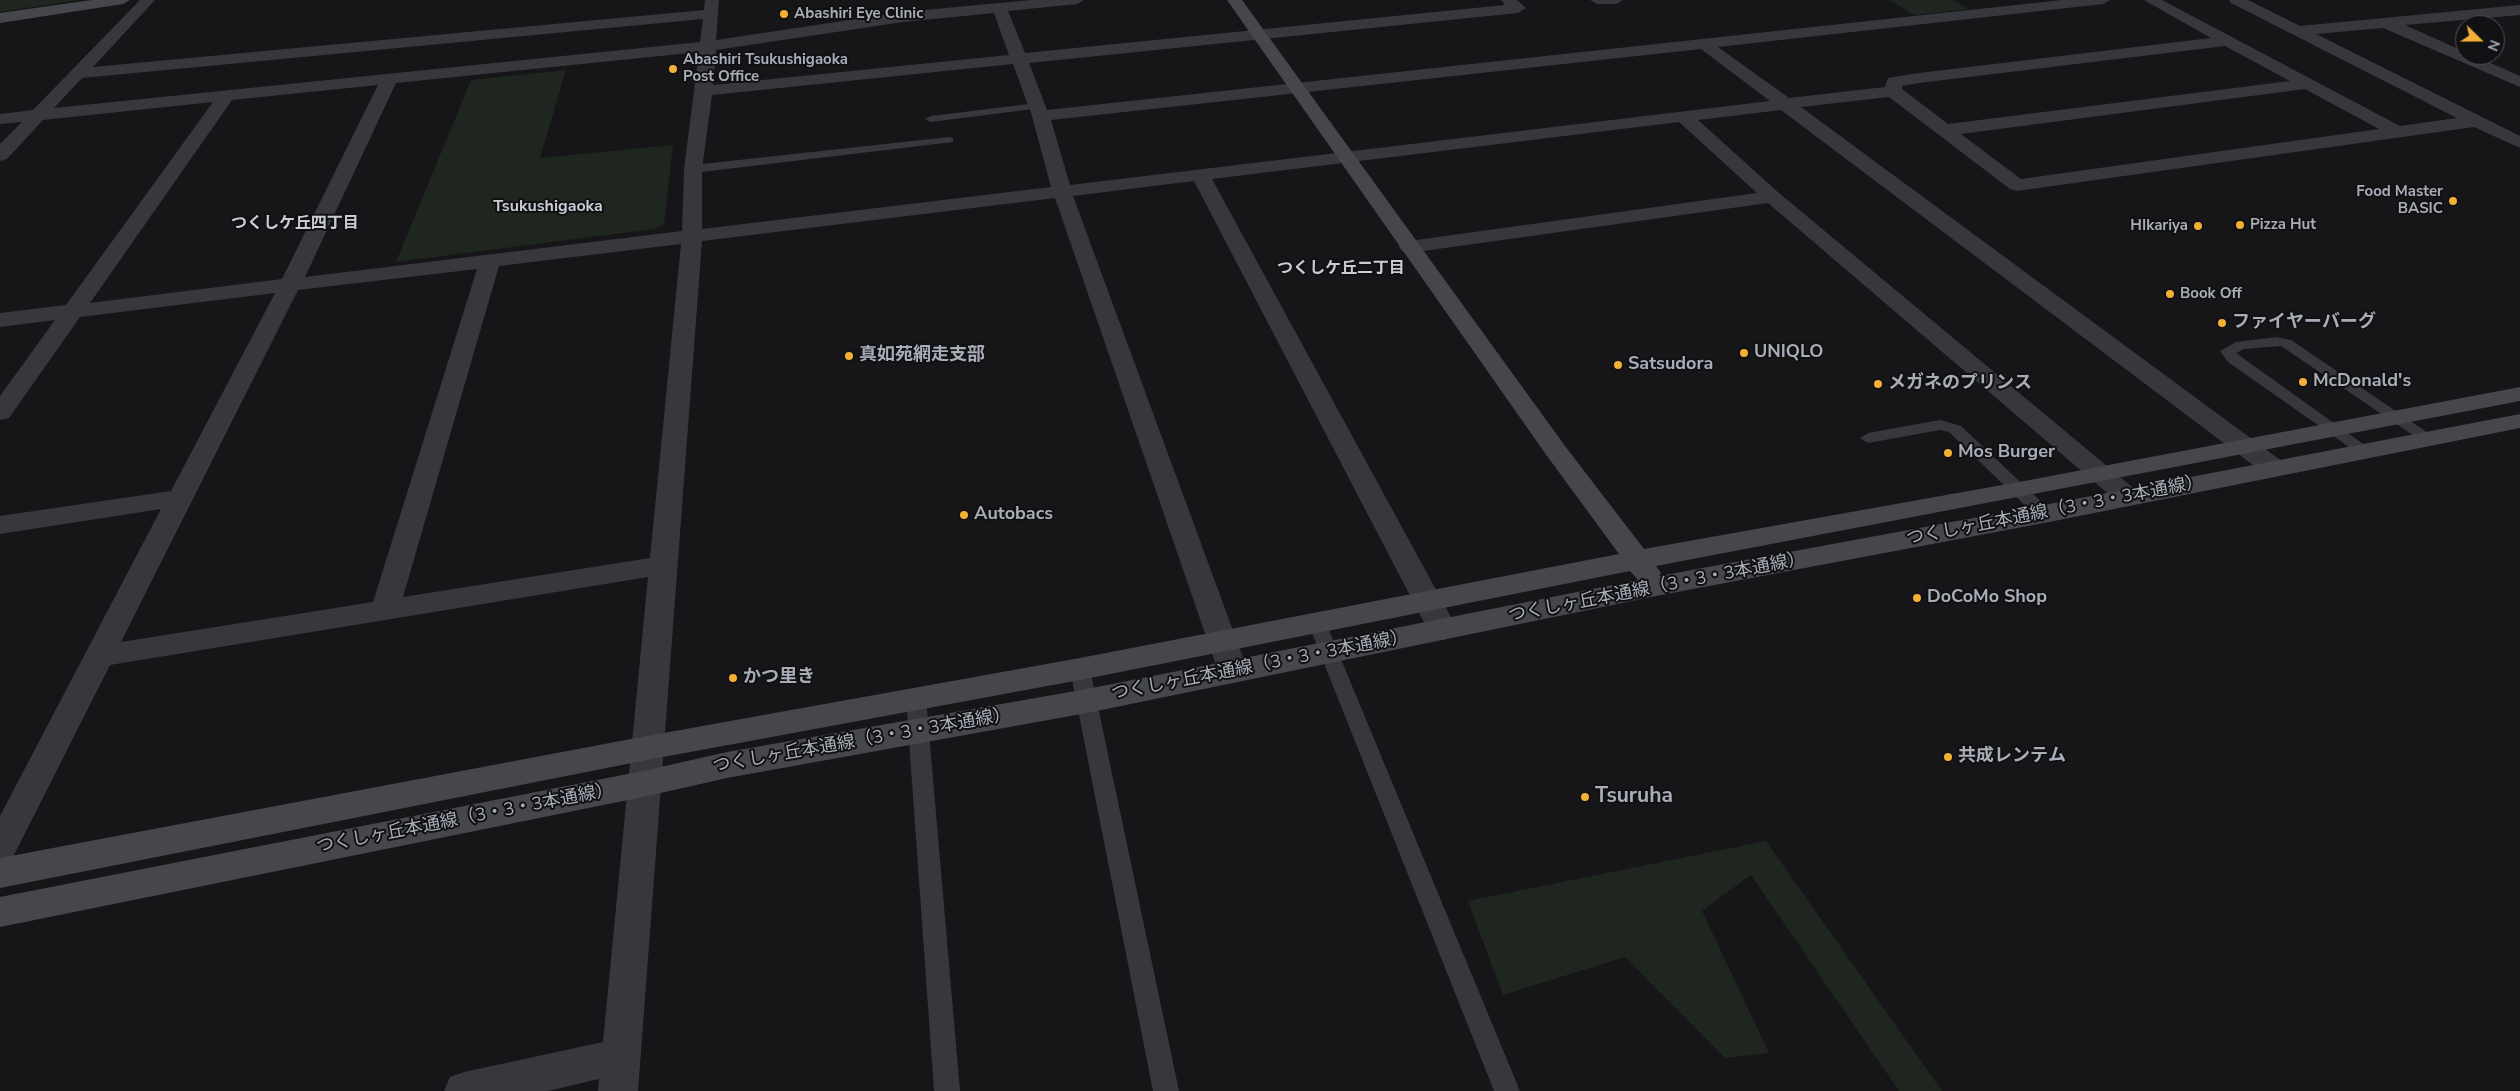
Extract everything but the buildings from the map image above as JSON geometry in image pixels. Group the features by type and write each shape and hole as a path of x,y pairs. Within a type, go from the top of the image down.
{"street":[{"path":"0,18 123,0"},
{"path":"0,155 36,115 148,0"},
{"path":"0,119 708,46 998,4 1077,0"},
{"path":"1234,0 1409,247 1656,586"},
{"path":"704,91 1518,8 1508,0"},
{"path":"1597,0 1616,0"},
{"path":"1039,111 1296,88 2103,0"},
{"path":"2151,0 2397,132"},
{"path":"2236,0 2520,143"},
{"path":"2468,0 2520,21"},
{"path":"998,4 1039,111 1062,191 1233,671"},
{"path":"76,74 711,7 704,91 694,169 692,236 619,1074 464,1091"},
{"path":"2297,31 2520,10"},
{"path":"2385,23 2520,82"},
{"path":"1893,91 1894,82 2228,41"},
{"path":"1703,43 2274,468"},
{"path":"0,850 290,285 389,80"},
{"path":"1947,130 2307,84"},
{"path":"0,320 1893,91 1947,130 2017,185 2477,121"},
{"path":"0,413 226,96"},
{"path":"1684,116 1772,197 2128,497"},
{"path":"1200,175 1443,630"},
{"path":"1409,247 1772,197"},
{"path":"386,610 490,261"},
{"name":"つくしヶ丘本通線（3・3・3本通線）","path":"0,873 647,748 1080,669 1637,560 2019,490 2520,394"},
{"name":"つくしヶ丘本通線（3・3・3本通線）","path":"0,912 643,784 727,765 1087,701 1656,586 2044,514 2520,421"},
{"path":"0,525 180,498"},
{"path":"100,656 664,565"}],"lane":[{"path":"931,119 1039,111"},
{"path":"694,169 949,140"},
{"path":"2365,451 2233,359 2227,351 2240,345 2277,342 2286,344 2429,439"},
{"path":"1868,438 1940,425 1955,429 2044,514"},
{"path":"1317,623 1507,1091"},
{"path":"1080,669 1166,1091"},
{"path":"916,698 947,1091"}],"shaded area":[{"path":"0,0 79,0 0,12"},
{"path":"1890,0 1953,0 1969,9 1914,15"},
{"path":"566,70 540,158 673,145 664,224 654,229 396,262 471,80"},
{"path":"1766,841 1942,1091 1899,1091 1751,875 1702,911 1769,1053 1725,1058 1625,957 1503,995 1468,901"}],"place":[{"name":"Abashiri Eye Clinic","path":"784,14"},
{"name":"Abashiri Tsukushigaoka Post Office","path":"673,69"},
{"name":"Food Master BASIC","path":"2453,201"},
{"name":"Pizza Hut","path":"2240,225"},
{"name":"HIkariya","path":"2198,226"},
{"name":"Book Off","path":"2170,294"},
{"name":"ファイヤーバーグ","path":"2222,323"},
{"name":"UNIQLO","path":"1744,353"},
{"name":"真如苑網走支部","path":"849,356"},
{"name":"Satsudora","path":"1618,365"},
{"name":"McDonald's","path":"2303,382"},
{"name":"メガネのプリンス","path":"1878,384"},
{"name":"Mos Burger","path":"1948,453"},
{"name":"Autobacs","path":"964,515"},
{"name":"DoCoMo Shop","path":"1917,598"},
{"name":"かつ里き","path":"733,678"},
{"name":"共成レンテム","path":"1948,757"},
{"name":"Tsuruha","path":"1585,797"}],"district":[{"name":"Tsukushigaoka","path":"548,207"},
{"name":"つくしケ丘四丁目","path":"295,224"},
{"name":"つくしケ丘二丁目","path":"1341,269"}]}
